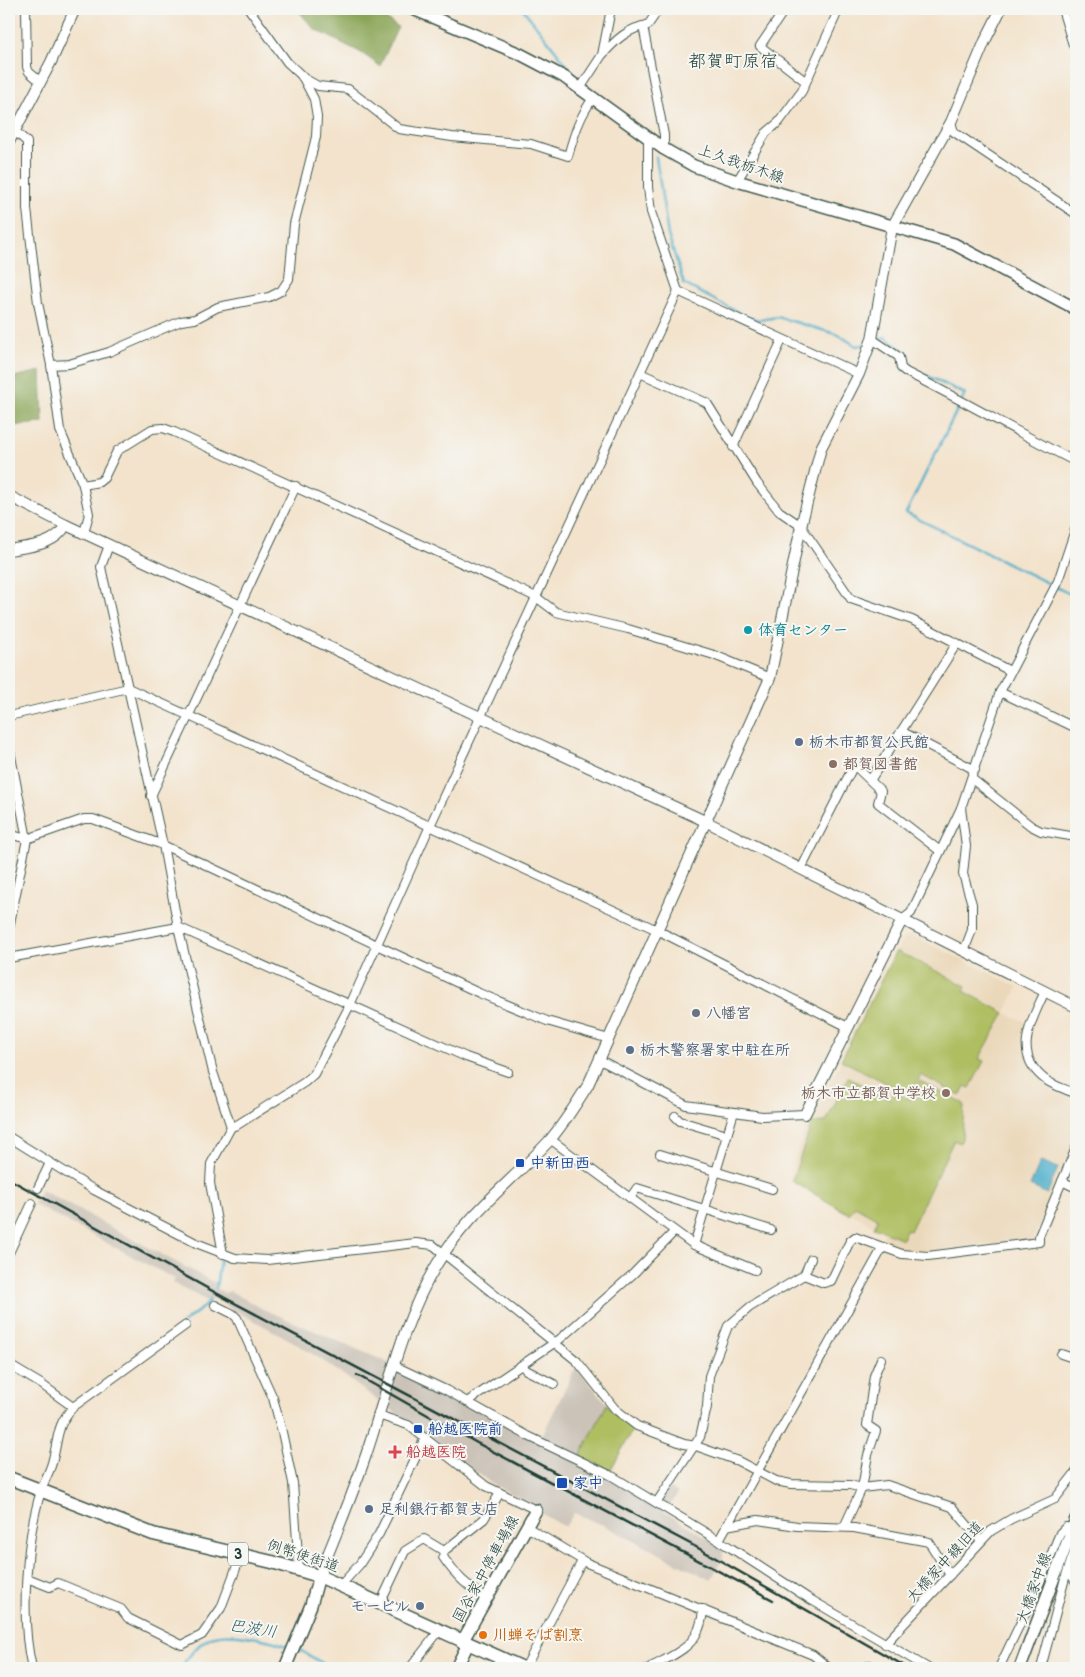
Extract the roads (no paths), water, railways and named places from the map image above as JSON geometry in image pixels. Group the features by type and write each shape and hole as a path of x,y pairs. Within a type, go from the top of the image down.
{"main road":[{"name":"上久我栃木線","path":"414,9 527,57 581,87 664,149 694,166 736,181 954,244 1076,309"},
{"name":"例幣使街道","path":"9,1478 153,1534 319,1576 517,1667"},
{"name":"国谷家中停車場線","path":"456,1668 465,1643 487,1598 536,1510"},
{"name":"大橋家中線","path":"1020,1668 1075,1525"},
{"path":"285,1668 312,1605 319,1576"}],"street":[{"path":"26,9 27,68 41,82"},
{"path":"9,142 66,33 75,9"},
{"path":"249,9 286,62 302,76 318,86 348,90 399,129 452,137 531,144 568,156 575,131 585,109 594,97"},
{"path":"602,55 611,9"},
{"path":"581,87 591,76 602,55 619,37 648,25 659,9"},
{"path":"785,9 760,46 805,81"},
{"path":"736,181 766,133 779,122 802,91 839,9"},
{"path":"319,1576 353,1494 410,1321 444,1253 473,1215 550,1139 576,1106 600,1060 770,678 801,526 821,448 859,374 872,339 892,227 951,122 985,41 1001,9"},
{"path":"1062,9 1073,45 1076,47"},
{"path":"643,26 664,134 664,149"},
{"path":"52,365 69,364 109,352 181,322 195,319 218,307 269,297 281,290 289,278 297,209 316,137 317,117 314,99 302,76"},
{"path":"951,122 954,132 1076,214"},
{"path":"15,131 27,142 28,220 38,303 52,365 60,430 83,485 90,518 84,533"},
{"path":"222,1254 210,1183 211,1164 231,1127 306,1082 314,1074 378,946 429,828 678,292 651,212 648,188 648,137"},
{"path":"678,292 859,374"},
{"path":"872,339 899,357 901,368 906,372 964,401 1076,462"},
{"path":"733,447 782,340"},
{"path":"640,373 707,403 733,447 779,511 801,526 851,599 912,620 1010,671"},
{"path":"83,485 99,482 104,478 117,451 152,429 163,428 296,486 536,597 556,612 628,629 697,650 770,678"},
{"path":"151,796 296,486"},
{"path":"9,496 108,545 707,822 1076,1007"},
{"path":"9,550 51,541 59,536 66,525"},
{"path":"600,1060 681,1103 762,1116 805,1114 902,920 911,913 961,808 1000,692 1058,581 1076,527"},
{"path":"108,545 101,567 163,845 178,927 213,1072 231,1127"},
{"path":"871,779 957,643"},
{"path":"9,716 128,688 429,828 657,930 848,1027"},
{"path":"1000,692 1076,728"},
{"path":"901,731 974,770"},
{"path":"9,746 27,838 9,928"},
{"path":"801,869 854,765 882,791 878,803 940,851"},
{"path":"972,779 1031,826 1041,831 1076,837"},
{"path":"961,808 966,846 963,874 972,904 972,930 964,951"},
{"path":"9,834 27,838 84,819 93,819 163,845 378,946 547,1021 609,1038"},
{"path":"9,958 178,927 350,1005 508,1072"},
{"path":"1045,991 1027,1036 1027,1051 1036,1070 1043,1078 1076,1094"},
{"path":"694,1245 734,1112"},
{"path":"675,1116 680,1121 727,1136"},
{"path":"9,1138 94,1190 222,1254 245,1259 267,1260 416,1244 433,1245 577,1361 615,1409 625,1418 665,1437 696,1446 758,1470 776,1481 791,1484 850,1485 862,1488 887,1485 952,1507 981,1541"},
{"path":"550,1139 694,1245 755,1270"},
{"path":"804,1276 824,1283 831,1281 850,1241 855,1237 902,1254 928,1256 1039,1242 1039,1236 1076,1148"},
{"path":"660,1154 772,1189"},
{"path":"38,1188 50,1163"},
{"path":"1062,1181 1076,1188"},
{"path":"630,1198 637,1188 772,1230"},
{"path":"9,1253 32,1203"},
{"path":"467,1402 554,1344 633,1274 674,1232"},
{"path":"719,1540 883,1247"},
{"path":"657,1502 696,1446 706,1416 709,1376 728,1326 750,1307 804,1276 811,1259"},
{"path":"215,1305 238,1318 273,1398 293,1483 300,1570"},
{"path":"32,1668 25,1611 27,1578 40,1491 53,1458 58,1430 63,1418 73,1407 186,1325"},
{"path":"1061,1354 1076,1359"},
{"path":"844,1527 862,1488 868,1455 876,1435 876,1430 867,1425 874,1376 882,1359"},
{"path":"9,1365 41,1384 73,1407"},
{"path":"394,1365 528,1436 612,1476 719,1540 808,1598 928,1668"},
{"path":"522,1365 526,1370 554,1384"},
{"path":"378,1415 408,1425 486,1486 536,1510"},
{"path":"341,1585 359,1565 379,1534 425,1438"},
{"name":"大橋家中線旧道","path":"885,1644 981,1541 999,1525 1056,1499 1076,1472"},
{"path":"487,1598 470,1588 443,1557 444,1551 484,1519 500,1493"},
{"path":"726,1526 758,1520 797,1526 844,1527 929,1542 950,1575"},
{"path":"999,1668 1060,1533 1066,1527 1075,1525"},
{"path":"527,1527 582,1561 813,1655 829,1668"},
{"path":"380,1604 406,1551 424,1539 444,1551"},
{"path":"1040,1668 1076,1548"},
{"path":"27,1578 50,1587 58,1583 121,1609 128,1618 182,1645 202,1635 221,1608 241,1555"},
{"path":"517,1667 582,1561"},
{"path":"1068,1570 1076,1582"},
{"path":"649,1668 684,1649 692,1642 696,1635 703,1609"},
{"path":"410,1668 439,1631"},
{"path":"864,1668 870,1665 877,1668"}],"water":[{"path":"1041,1161 1058,1168 1047,1194 1030,1186"}],"waterway":[{"path":"523,9 574,74"},
{"path":"656,157 668,235 684,284 747,317 759,320 778,317 839,335 856,346 868,344"},
{"path":"878,340 885,337 907,354 909,367 965,394 906,513 1076,597"},
{"path":"216,1288 220,1260"},
{"path":"183,1323 206,1305 210,1299"},
{"name":"巴波川","path":"180,1668 199,1645 214,1636 242,1635 290,1647"},
{"name":"巴波川","path":"298,1649 331,1668"}],"railway":[{"path":"9,1179 227,1299 698,1548 908,1668"},
{"path":"357,1375 477,1443 773,1600"}],"place":[{"name":"体育センター","path":"748,630"},
{"name":"栃木市都賀公民館","path":"799,742"},
{"name":"都賀図書館","path":"833,764"},
{"name":"八幡宮","path":"696,1013"},
{"name":"栃木警察署家中駐在所","path":"630,1050"},
{"name":"栃木市立都賀中学校","path":"946,1093"},
{"name":"中新田西","path":"520,1163"},
{"name":"船越医院前","path":"418,1429"},
{"name":"船越医院","path":"395,1452"},
{"name":"家中","path":"562,1483"},
{"name":"足利銀行都賀支店","path":"369,1509"},
{"name":"モービル","path":"420,1606"},
{"name":"川蝉そば割烹","path":"483,1635"}],"district":[{"name":"都賀町原宿","path":"733,61"}]}
